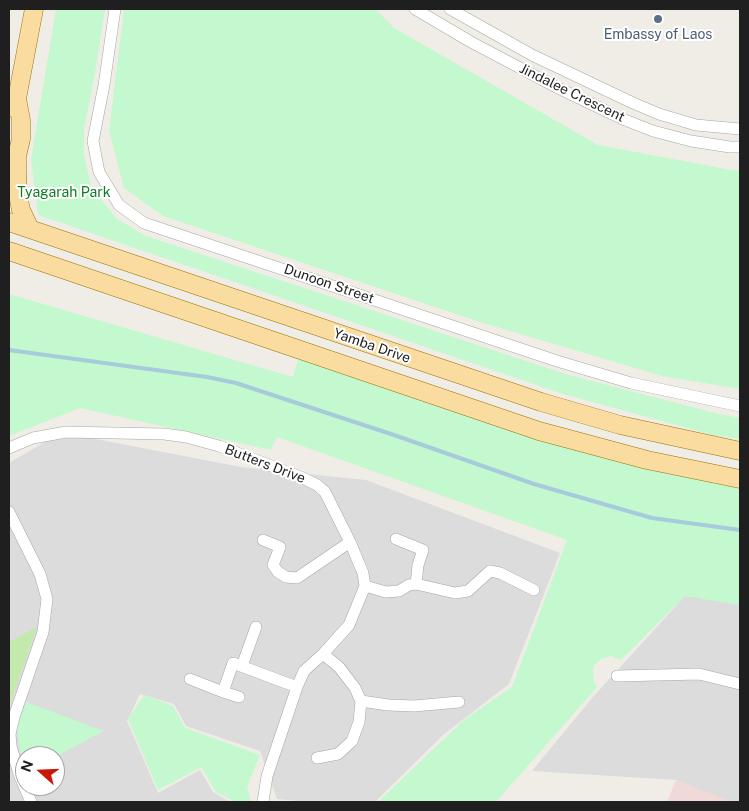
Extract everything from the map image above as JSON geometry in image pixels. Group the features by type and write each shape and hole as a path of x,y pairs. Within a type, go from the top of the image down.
{"main road":[{"path":"9,132 34,9"},
{"path":"17,99 21,120 21,139 16,172 18,195 20,210 30,229"},
{"name":"Yamba Drive","path":"9,222 549,405 620,425 740,451"},
{"name":"Yamba Drive","path":"9,250 539,431 639,458 740,479"},
{"path":"9,263 61,269"}],"street":[{"name":"Dunoon Street","path":"115,9 104,85 93,141 99,172 118,205 144,223 557,361 631,383 740,406"},
{"name":"Jindalee Crescent","path":"415,9 471,42 556,87 625,120 653,131 691,141 740,147"},
{"name":"Jindalee Crescent","path":"450,9 532,55 642,107 696,125 740,128"},
{"name":"Butters Drive","path":"9,448 33,438 66,432 164,434 186,437 219,446 303,478 317,485 325,492 350,542 363,573 365,586"},
{"path":"9,512 40,574 47,599 43,632 10,734 14,756 31,802"},
{"path":"396,539 423,550 418,565 416,584"},
{"path":"264,540 280,547 273,565 278,572 286,577 297,578 350,542"},
{"path":"263,802 267,776 296,687 304,671 323,654 349,625 365,586 386,592 400,591 408,585 416,584 455,593 468,591 490,571 500,573 534,590"},
{"path":"242,666 256,627"},
{"path":"317,758 338,754 352,741 359,722 361,701 355,688 338,667 323,654"},
{"path":"223,692 233,663 296,687"},
{"path":"617,676 699,674 740,684"},
{"path":"190,679 239,697"},
{"path":"361,701 414,706 460,702"}],"shaded area":[{"path":"80,436 241,467 366,480 560,553 509,684 443,735 375,802 310,802 277,799 260,751 186,726 174,704 140,694 127,721 158,793 200,770 213,792 230,802 9,802 9,463 48,440"},
{"path":"685,596 740,604 740,802 727,802 676,780 532,771 593,697"},
{"path":"676,780 733,802 667,802"}],"green space":[{"name":"Tyagarah Park","path":"56,9 105,9 84,129 84,154 91,187 117,219 146,236 569,375 740,418 740,439 713,435 563,394 38,215 31,159"},
{"path":"124,9 375,9 394,28 598,145 740,170 740,389 662,376 480,322 163,216 124,188 109,131"},
{"path":"9,294 293,377 299,357 740,486 740,605 685,596 621,660 611,656 601,659 594,666 593,671 594,682 597,687 496,802 378,802 465,719 512,687 567,540 277,437 271,450 80,408 9,436"},
{"path":"37,627 9,707 9,642"},
{"path":"144,695 173,706 185,728 260,755 247,787 251,802 236,802 216,792 201,767 158,790 128,719"},
{"path":"26,702 104,731 65,752 65,746 19,746 17,727"}],"waterway":[{"path":"9,350 207,377 236,383 534,484 652,518 740,530"}],"place":[{"name":"Embassy of Laos","path":"658,19"}]}
